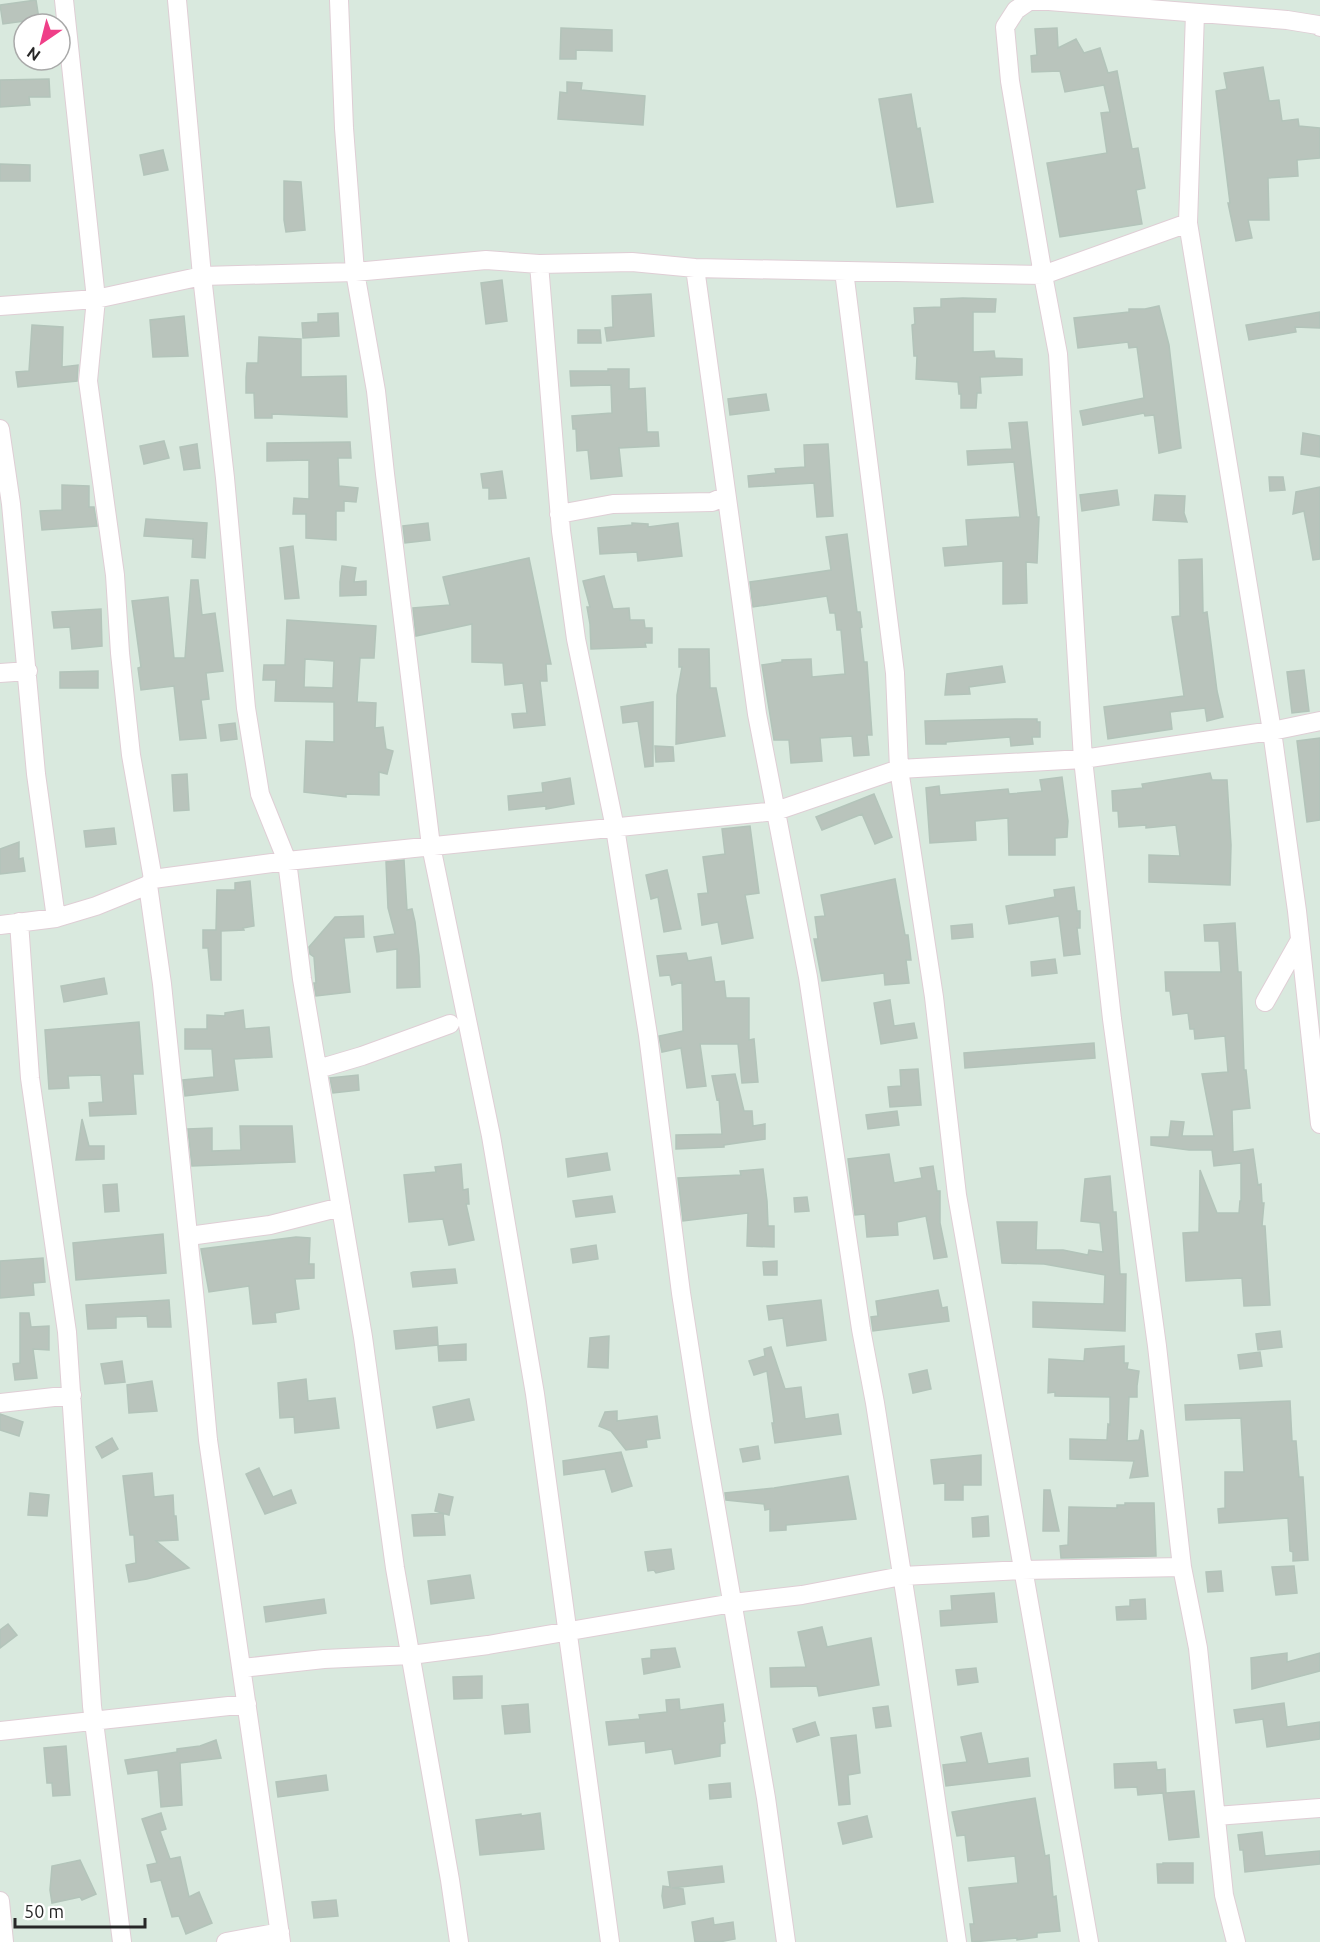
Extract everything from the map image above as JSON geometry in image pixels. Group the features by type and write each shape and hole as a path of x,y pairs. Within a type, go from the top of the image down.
{"street":[{"path":"64,0 96,299 88,381 114,575 131,754 162,984 208,1440 280,1937 226,1942"},
{"path":"177,0 202,276 225,478 246,708 260,794 287,861 302,979 363,1337 395,1568 459,1942"},
{"path":"339,0 344,128 355,272 376,391 431,846 491,1136 535,1394 610,1942"},
{"path":"1236,1942 1224,1895 1198,1648 1182,1567 1155,1335 1112,1020 1083,759 1058,354 1010,81 1005,27 1016,10 1029,1 1049,1 1287,20 1320,27"},
{"path":"1195,13 1188,223 1272,731 1300,940 1320,1124"},
{"path":"0,306 96,299 202,276 355,272 486,260 539,264 632,262 695,268 1043,275 1188,223"},
{"path":"539,264 559,514 576,639 615,828 648,1035 681,1293 766,1798 786,1942"},
{"path":"695,268 757,714 808,977 957,1942"},
{"path":"844,271 895,673 899,769 934,997 957,1195 1089,1942"},
{"path":"0,429 11,504 36,774 56,918"},
{"path":"559,514 613,504 712,502 726,496"},
{"path":"0,673 28,671"},
{"path":"0,925 56,918 96,906 150,882 287,861 776,811 899,769 1083,759 1272,731 1320,721"},
{"path":"19,922 30,1078 67,1332 94,1721 122,1942"},
{"path":"1265,1002 1300,940"},
{"path":"318,1069 362,1056 450,1024"},
{"path":"189,1236 270,1225 341,1207"},
{"path":"0,1403 72,1395"},
{"path":"242,1668 324,1659 411,1655 802,1595 902,1576 1022,1570 1182,1567"},
{"path":"0,1731 247,1704"},
{"path":"1216,1816 1320,1808"},
{"path":"0,1901 4,1942"}],"building":[{"path":"36,0 38,12 12,12 12,23 3,24 0,5"},
{"path":"561,28 612,30 612,51 576,50 576,59 560,59"},
{"path":"1057,28 1058,48 1076,39 1084,53 1100,48 1108,73 1117,71 1132,149 1138,148 1145,188 1136,190 1142,224 1060,237 1047,163 1107,153 1101,113 1110,112 1104,85 1065,92 1060,71 1032,72 1031,56 1037,55 1035,29"},
{"path":"1263,67 1269,101 1279,100 1282,121 1298,119 1299,126 1320,128 1320,158 1297,160 1298,176 1268,178 1269,220 1248,220 1252,238 1236,241 1228,203 1230,203 1216,91 1227,89 1224,73"},
{"path":"49,79 50,97 29,97 30,105 0,107 0,80"},
{"path":"567,82 582,83 581,90 645,96 643,125 558,119 560,92 567,93"},
{"path":"911,94 917,129 920,128 933,202 897,207 879,99"},
{"path":"163,150 168,170 144,175 140,155"},
{"path":"0,164 30,165 30,181 0,181"},
{"path":"284,181 301,182 305,230 286,232"},
{"path":"502,280 507,321 486,324 481,283"},
{"path":"651,294 654,336 607,341 605,328 613,327 612,296"},
{"path":"941,299 996,299 995,312 973,312 973,352 994,351 995,358 1022,359 1022,375 980,377 981,393 977,393 976,408 961,408 958,382 916,379 917,356 914,356 912,325 915,324 914,308 941,307"},
{"path":"1159,306 1169,345 1181,448 1159,453 1154,415 1145,416 1144,413 1083,425 1080,411 1144,398 1137,347 1129,348 1128,342 1078,348 1074,318"},
{"path":"1320,312 1320,328 1295,327 1296,332 1249,340 1246,325"},
{"path":"338,313 339,336 303,338 302,323 318,322 318,314"},
{"path":"184,316 188,356 153,357 150,320"},
{"path":"32,325 63,327 62,367 78,365 77,381 18,387 16,372 29,371"},
{"path":"578,330 600,330 601,343 578,343"},
{"path":"259,337 301,339 301,377 346,376 347,417 272,414 272,418 255,418 254,393 246,393 246,377 247,363 258,363"},
{"path":"608,369 629,369 629,389 645,388 647,432 658,432 659,446 619,448 622,476 591,479 588,450 577,451 576,429 573,429 572,416 612,413 611,385 571,386 570,371 608,371"},
{"path":"766,394 769,410 730,415 728,399"},
{"path":"1027,422 1037,517 1039,517 1037,563 1026,562 1027,603 1003,604 1003,561 945,566 943,548 968,546 966,520 1020,517 1014,462 968,465 967,451 1012,449 1009,423"},
{"path":"1303,433 1320,436 1320,457 1301,454"},
{"path":"164,441 169,458 144,464 140,446"},
{"path":"350,442 351,458 338,458 339,486 358,488 356,502 344,501 344,511 336,511 336,540 306,538 306,514 293,514 294,498 309,499 309,460 267,461 267,443"},
{"path":"197,444 200,468 184,470 180,447"},
{"path":"828,444 833,516 817,517 814,483 749,487 748,476 776,473 775,469 805,467 804,445"},
{"path":"502,471 506,498 489,499 489,488 483,488 481,474"},
{"path":"1269,477 1283,477 1285,490 1270,491"},
{"path":"62,485 89,486 89,507 94,507 97,526 42,530 40,511 62,510"},
{"path":"1320,487 1320,559 1313,560 1304,511 1293,514 1296,492"},
{"path":"1117,490 1119,505 1082,511 1080,495"},
{"path":"1155,495 1185,496 1184,513 1187,522 1153,520"},
{"path":"146,519 207,523 205,558 192,557 193,539 144,536"},
{"path":"428,523 430,540 405,543 403,526"},
{"path":"632,523 648,524 648,527 678,523 682,556 638,561 637,552 600,554 598,528 632,525"},
{"path":"847,534 857,612 860,612 862,627 860,628 864,662 867,662 872,735 867,735 869,755 854,756 852,736 820,738 822,761 791,763 789,740 774,740 762,665 782,662 782,660 811,659 812,677 845,674 841,630 837,630 835,613 830,613 827,596 753,607 750,582 831,570 826,537"},
{"path":"293,546 299,598 285,599 280,548"},
{"path":"529,558 551,664 546,664 547,681 540,681 545,725 514,728 512,714 527,713 523,683 505,685 503,663 472,662 472,624 416,636 413,608 450,605 443,577"},
{"path":"1202,559 1203,613 1207,612 1217,691 1223,717 1207,721 1205,708 1170,712 1172,729 1108,739 1104,707 1184,696 1172,617 1180,616 1179,560"},
{"path":"342,566 356,568 354,582 366,581 366,595 340,596"},
{"path":"604,576 613,609 629,608 630,620 644,620 645,628 652,628 652,643 645,643 646,647 591,649 587,607 590,607 583,581"},
{"path":"191,580 198,580 202,615 215,613 223,671 206,673 209,699 201,700 206,738 180,740 174,686 141,690 138,668 141,667 132,601 168,597 174,658 185,658"},
{"path":"101,609 102,646 72,649 70,627 54,628 52,612"},
{"path":"287,620 376,626 374,658 360,658 357,702 376,703 375,728 383,727 386,749 393,751 387,774 379,772 379,795 346,794 346,797 304,792 306,741 334,742 334,702 275,701 276,680 263,680 264,665 285,665","holes":["305,659 334,661 333,688 304,687"]},
{"path":"679,649 709,649 710,688 716,688 725,736 676,744 677,695 682,667 679,667"},
{"path":"1002,666 1005,682 969,687 970,694 945,695 947,674"},
{"path":"1304,670 1309,711 1292,713 1287,672"},
{"path":"98,671 98,688 60,688 60,672"},
{"path":"653,702 653,766 645,767 638,721 623,723 621,707"},
{"path":"1037,719 1037,722 1040,722 1040,737 1032,737 1033,744 1011,746 1010,737 926,744 925,721"},
{"path":"235,723 237,739 221,741 219,725"},
{"path":"1320,738 1320,820 1307,822 1297,741"},
{"path":"655,746 673,747 674,761 656,762"},
{"path":"1210,773 1212,780 1227,780 1231,845 1230,885 1149,882 1149,855 1180,856 1176,825 1146,828 1146,825 1119,827 1118,811 1113,811 1112,791 1143,788 1142,784"},
{"path":"187,774 189,810 174,811 172,775"},
{"path":"1062,777 1068,821 1067,837 1055,838 1055,855 1009,855 1008,818 975,821 976,840 930,843 926,788 939,786 940,795 1008,789 1009,794 1042,791 1040,780"},
{"path":"570,778 574,804 546,809 546,806 509,810 508,796 543,792 542,783"},
{"path":"874,794 892,837 875,844 862,814 822,830 816,817"},
{"path":"750,826 759,893 745,895 753,938 722,944 718,922 702,925 698,894 708,893 703,857 725,854 722,829"},
{"path":"114,828 116,844 86,847 84,831"},
{"path":"19,842 19,859 23,858 25,871 0,874 0,849"},
{"path":"404,860 407,910 412,909 415,922 420,987 397,988 397,949 377,952 374,937 395,934 388,908 386,862"},
{"path":"667,870 681,929 664,932 658,897 651,899 646,875"},
{"path":"895,879 905,935 908,935 911,960 906,960 909,983 885,985 884,973 822,981 814,939 818,939 815,917 825,916 821,895"},
{"path":"250,881 254,926 243,928 244,930 221,931 221,980 211,980 208,948 203,948 203,930 216,930 217,890 235,890 235,883"},
{"path":"1074,887 1077,911 1080,911 1080,928 1077,928 1080,954 1064,956 1059,916 1009,924 1006,906 1055,897 1054,890"},
{"path":"363,916 364,937 344,938 350,992 316,996 314,957 310,954 309,947 335,917"},
{"path":"1235,923 1238,972 1241,972 1244,1070 1246,1070 1250,1108 1232,1110 1233,1152 1253,1149 1258,1185 1261,1184 1262,1203 1264,1203 1262,1226 1265,1226 1270,1305 1244,1306 1242,1278 1186,1281 1183,1233 1199,1232 1200,1170 1217,1213 1239,1213 1241,1163 1214,1166 1212,1150 1189,1150 1151,1145 1151,1137 1169,1137 1171,1121 1184,1122 1182,1136 1214,1136 1202,1074 1228,1072 1225,1036 1195,1039 1194,1029 1190,1029 1188,1013 1173,1015 1170,991 1166,991 1165,972 1221,972 1219,941 1205,941 1204,925"},
{"path":"972,924 973,937 952,939 951,926"},
{"path":"686,953 688,961 711,957 715,982 724,981 726,998 749,998 749,1040 754,1039 758,1082 742,1083 738,1044 700,1044 706,1086 687,1088 681,1048 662,1052 659,1036 683,1031 682,982 672,985 670,975 660,976 657,956"},
{"path":"1055,959 1057,973 1032,976 1031,962"},
{"path":"104,978 107,994 64,1002 61,986"},
{"path":"890,1000 894,1026 914,1023 917,1038 881,1044 874,1003"},
{"path":"243,1010 245,1029 269,1027 272,1057 234,1059 238,1090 185,1096 183,1080 214,1077 212,1049 185,1049 185,1029 207,1029 207,1015 225,1016 225,1013"},
{"path":"139,1022 143,1074 133,1074 136,1114 90,1116 89,1103 103,1102 101,1075 68,1076 69,1088 49,1089 45,1030"},
{"path":"1094,1043 1095,1058 965,1068 964,1053"},
{"path":"918,1069 921,1105 890,1107 888,1087 901,1086 900,1070"},
{"path":"735,1074 744,1111 752,1111 753,1126 765,1124 765,1139 724,1145 724,1147 676,1149 676,1135 722,1134 719,1099 717,1100 712,1076"},
{"path":"358,1075 359,1090 333,1093 330,1078"},
{"path":"897,1111 899,1125 868,1129 866,1115"},
{"path":"82,1119 89,1146 104,1146 104,1159 76,1160"},
{"path":"240,1126 292,1126 295,1162 192,1166 188,1129 212,1128 212,1151 241,1150"},
{"path":"607,1153 610,1170 568,1177 566,1159"},
{"path":"889,1154 894,1183 922,1178 920,1168 933,1166 937,1191 940,1191 940,1223 947,1257 934,1259 926,1216 897,1222 898,1235 867,1237 865,1214 855,1215 848,1159"},
{"path":"461,1164 463,1190 468,1189 469,1204 466,1204 474,1240 449,1245 443,1219 409,1222 404,1175 436,1172 435,1167"},
{"path":"763,1169 768,1226 774,1226 774,1247 747,1246 748,1213 683,1221 678,1178 741,1175 740,1171"},
{"path":"1110,1176 1113,1212 1116,1212 1120,1274 1126,1274 1125,1331 1033,1327 1033,1302 1104,1304 1105,1275 1044,1264 1002,1263 997,1222 1037,1222 1036,1250 1063,1250 1088,1255 1089,1250 1103,1252 1100,1223 1081,1221 1085,1179"},
{"path":"117,1184 119,1211 105,1212 103,1185"},
{"path":"612,1196 615,1212 576,1217 573,1201"},
{"path":"807,1197 809,1211 795,1212 794,1198"},
{"path":"163,1234 166,1273 76,1280 73,1243"},
{"path":"296,1237 310,1238 309,1264 314,1264 314,1278 295,1279 299,1309 275,1313 276,1322 253,1324 249,1286 209,1292 201,1249"},
{"path":"596,1245 598,1259 573,1263 571,1249"},
{"path":"43,1258 45,1282 33,1283 34,1295 0,1298 0,1261"},
{"path":"777,1261 777,1275 764,1275 763,1262"},
{"path":"455,1269 457,1283 413,1287 411,1273 413,1272"},
{"path":"938,1290 942,1308 947,1307 949,1321 873,1331 871,1317 878,1316 876,1301"},
{"path":"169,1300 171,1327 148,1327 147,1316 116,1317 116,1328 88,1329 86,1305"},
{"path":"821,1300 826,1340 787,1346 783,1318 769,1320 767,1306"},
{"path":"20,1313 29,1313 31,1327 49,1326 49,1350 33,1349 37,1378 15,1380 13,1364 20,1363"},
{"path":"437,1327 438,1345 396,1349 394,1331"},
{"path":"1280,1331 1282,1347 1258,1350 1256,1334"},
{"path":"609,1336 608,1368 588,1367 590,1338"},
{"path":"466,1344 466,1360 439,1361 438,1346"},
{"path":"1124,1346 1124,1363 1128,1363 1127,1369 1139,1371 1137,1397 1129,1397 1127,1441 1139,1440 1141,1430 1143,1431 1148,1476 1130,1478 1134,1461 1070,1459 1070,1439 1107,1440 1108,1424 1110,1425 1110,1397 1055,1396 1055,1392 1048,1393 1049,1359 1084,1361 1085,1349"},
{"path":"771,1347 785,1389 801,1387 805,1419 838,1414 841,1434 775,1443 767,1371 754,1375 749,1361 765,1356 764,1349"},
{"path":"1260,1352 1262,1366 1240,1369 1238,1355"},
{"path":"122,1361 125,1382 105,1384 101,1364"},
{"path":"927,1370 931,1389 913,1393 909,1374"},
{"path":"306,1379 308,1401 335,1398 339,1428 295,1433 294,1417 280,1418 278,1383"},
{"path":"152,1381 157,1411 129,1413 127,1385"},
{"path":"469,1399 474,1420 437,1428 433,1407"},
{"path":"1290,1401 1292,1441 1296,1441 1299,1477 1303,1477 1308,1560 1293,1561 1293,1552 1290,1551 1288,1518 1219,1523 1218,1509 1225,1508 1225,1472 1244,1472 1241,1418 1186,1420 1185,1405"},
{"path":"617,1411 617,1421 657,1416 660,1438 646,1440 647,1447 626,1450 611,1431 599,1426 605,1412"},
{"path":"0,1414 23,1422 19,1436 0,1430"},
{"path":"112,1438 118,1449 102,1458 96,1447"},
{"path":"758,1446 760,1459 743,1462 740,1449"},
{"path":"621,1452 632,1486 612,1492 605,1469 564,1475 563,1461"},
{"path":"981,1455 981,1485 963,1485 963,1500 945,1500 945,1483 934,1484 931,1460"},
{"path":"259,1468 273,1497 291,1490 296,1503 265,1514 246,1474"},
{"path":"152,1473 154,1497 173,1495 178,1540 156,1541 189,1568 129,1582 126,1565 136,1563 134,1535 130,1535 123,1476"},
{"path":"848,1476 856,1519 786,1525 786,1530 770,1531 770,1509 765,1510 764,1504 726,1500 725,1493"},
{"path":"1044,1490 1050,1490 1059,1531 1043,1531"},
{"path":"30,1493 49,1495 47,1516 28,1515"},
{"path":"439,1494 453,1497 449,1515 435,1511"},
{"path":"1125,1503 1154,1503 1156,1556 1061,1558 1060,1546 1068,1545 1069,1507 1117,1508 1117,1505 1125,1505"},
{"path":"443,1513 445,1535 414,1536 412,1515"},
{"path":"988,1516 989,1536 973,1537 972,1518"},
{"path":"671,1549 674,1569 656,1573 654,1570 648,1571 645,1552"},
{"path":"1294,1566 1297,1593 1276,1595 1272,1567"},
{"path":"1221,1571 1223,1591 1208,1592 1206,1572"},
{"path":"470,1575 474,1598 431,1604 428,1581"},
{"path":"994,1593 997,1622 941,1626 940,1611 952,1610 951,1596"},
{"path":"324,1599 326,1613 266,1622 264,1607"},
{"path":"1145,1599 1146,1619 1117,1620 1116,1607 1130,1606 1130,1600"},
{"path":"8,1624 17,1635 0,1648 0,1630"},
{"path":"822,1627 827,1647 871,1638 879,1685 819,1696 817,1686 771,1687 770,1668 806,1667 798,1632"},
{"path":"675,1648 680,1667 644,1674 642,1659 651,1658 651,1650"},
{"path":"1287,1653 1287,1662 1320,1653 1320,1671 1252,1689 1251,1658"},
{"path":"976,1668 978,1682 958,1685 956,1670"},
{"path":"482,1676 482,1698 454,1699 453,1677"},
{"path":"679,1699 680,1710 723,1704 725,1743 720,1744 720,1756 675,1764 672,1749 646,1753 645,1741 609,1745 606,1722 640,1719 639,1715 667,1712 666,1700"},
{"path":"1284,1703 1287,1727 1320,1722 1320,1739 1267,1747 1263,1719 1236,1723 1234,1710"},
{"path":"528,1704 530,1732 505,1734 502,1706"},
{"path":"888,1706 891,1726 876,1728 873,1708"},
{"path":"815,1722 819,1735 797,1742 793,1729"},
{"path":"981,1733 988,1764 1028,1758 1030,1776 946,1786 943,1765 967,1762 961,1737"},
{"path":"856,1735 860,1773 848,1775 850,1804 839,1805 831,1738"},
{"path":"216,1740 221,1758 180,1763 182,1805 161,1807 158,1770 128,1774 125,1760 177,1752 177,1749 200,1746"},
{"path":"66,1746 70,1795 53,1796 52,1783 47,1783 44,1748"},
{"path":"1156,1762 1157,1770 1165,1769 1166,1793 1194,1791 1199,1837 1169,1840 1163,1793 1138,1795 1137,1787 1115,1788 1114,1764"},
{"path":"326,1775 328,1790 278,1797 276,1782"},
{"path":"730,1783 731,1797 710,1799 709,1785"},
{"path":"1035,1798 1045,1856 1049,1855 1053,1897 1056,1896 1060,1931 1037,1933 1037,1937 1017,1940 1017,1938 972,1942 970,1924 974,1924 969,1888 1018,1883 1015,1856 968,1861 965,1835 957,1836 952,1812"},
{"path":"161,1813 166,1829 160,1831 170,1859 180,1857 189,1897 199,1892 212,1923 186,1934 179,1916 172,1917 161,1880 151,1882 147,1865 157,1863 142,1819"},
{"path":"540,1813 544,1849 480,1855 476,1820"},
{"path":"867,1816 872,1837 843,1844 838,1823"},
{"path":"1262,1832 1265,1856 1320,1851 1320,1864 1245,1872 1243,1850 1240,1850 1238,1835"},
{"path":"80,1860 96,1894 82,1900 80,1897 52,1903 50,1890 52,1866"},
{"path":"1193,1863 1193,1883 1158,1883 1157,1864"},
{"path":"722,1866 724,1882 672,1888 683,1889 685,1904 664,1908 663,1886 670,1887 668,1872"},
{"path":"336,1900 338,1916 314,1918 312,1902"},
{"path":"713,1918 714,1925 733,1922 735,1939 695,1942 692,1922"}]}
